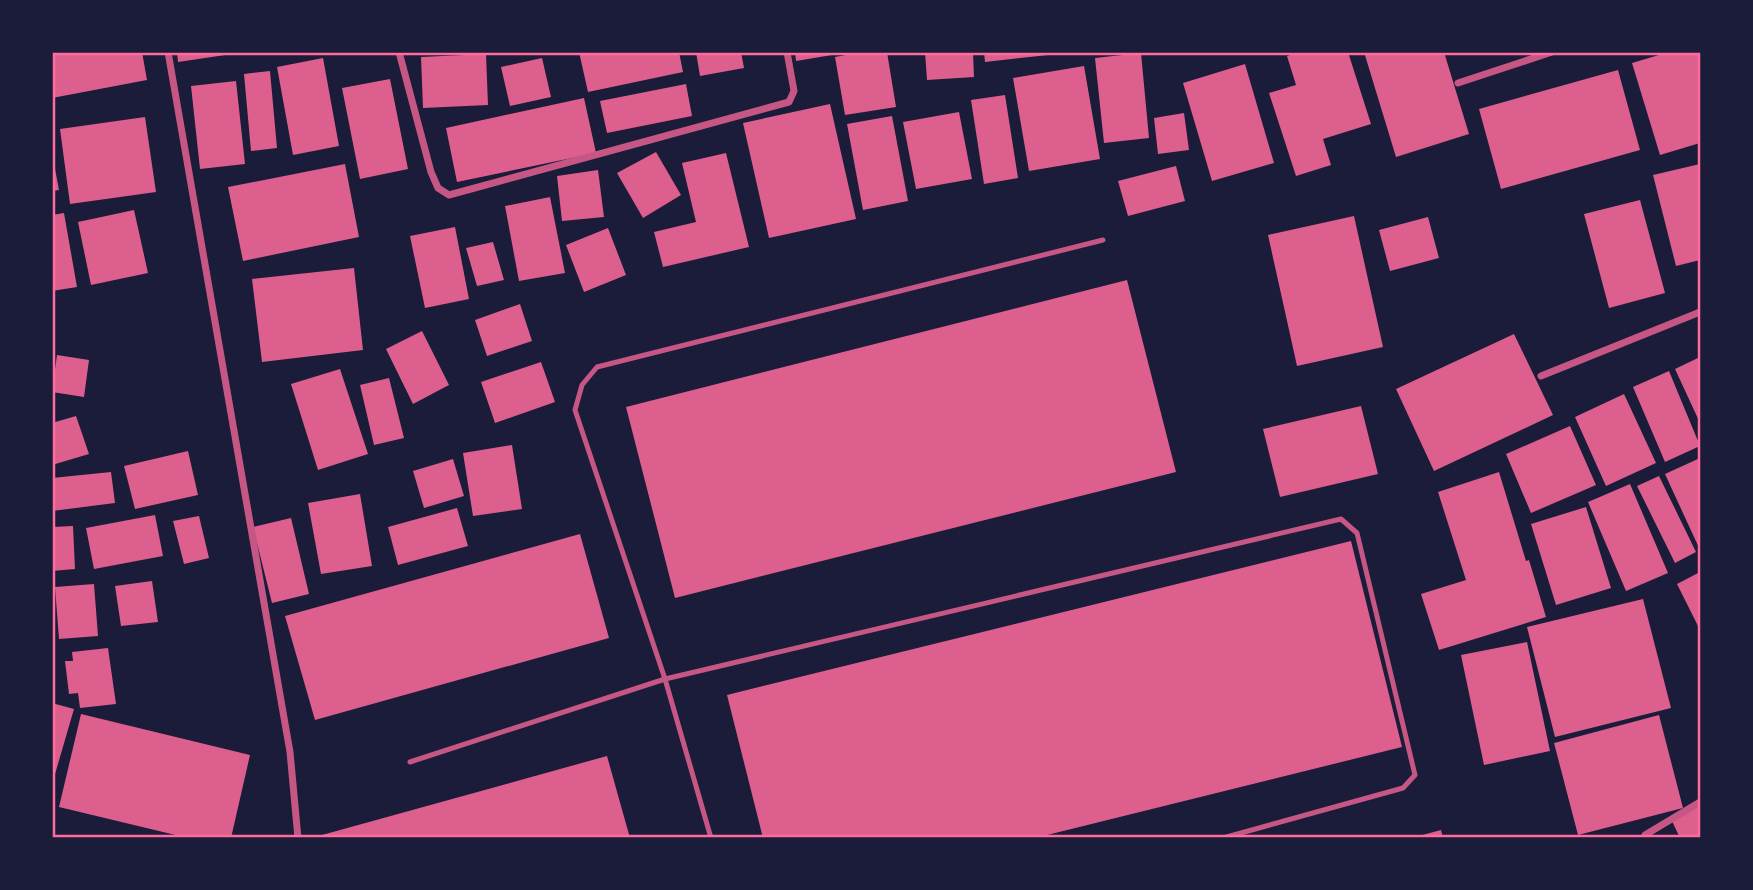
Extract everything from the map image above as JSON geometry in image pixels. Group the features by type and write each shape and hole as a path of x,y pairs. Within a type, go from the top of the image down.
{"street":[{"path":"168,52 290,752 298,838"},
{"path":"399,52 431,172 438,188 449,195 780,106 789,102 794,91 787,52"},
{"path":"1458,83 1552,52"},
{"path":"1541,376 1700,312"},
{"path":"1645,838 1645,835 1676,814 1700,802"}],"lane":[{"path":"711,838 664,679 575,410 582,385 597,367 1103,240"},
{"path":"410,762 664,679 1341,519 1357,533 1415,775 1403,788 1223,838"}],"building":[{"path":"52,52 142,52 147,80 52,98"},
{"path":"177,52 232,52 232,54 178,62"},
{"path":"579,52 679,52 683,72 588,92"},
{"path":"696,52 741,52 744,68 700,76"},
{"path":"795,52 838,52 838,54 796,61"},
{"path":"862,52 887,52 896,107 845,115 835,57"},
{"path":"925,52 973,52 974,77 927,80"},
{"path":"984,52 1048,52 1048,55 985,62"},
{"path":"1299,52 1348,52 1371,124 1323,139 1331,165 1296,176 1269,93 1296,85 1287,56"},
{"path":"1364,52 1444,52 1469,134 1396,157"},
{"path":"1669,52 1700,52 1700,143 1660,155 1632,63"},
{"path":"1141,53 1149,138 1104,143 1095,58"},
{"path":"486,54 488,105 423,108 421,57"},
{"path":"323,58 339,146 293,155 277,67"},
{"path":"542,58 551,97 510,106 501,67"},
{"path":"1245,64 1274,163 1212,181 1183,83"},
{"path":"1084,66 1100,159 1029,171 1013,78"},
{"path":"1618,70 1640,150 1501,189 1479,109"},
{"path":"270,71 277,148 251,151 244,74"},
{"path":"390,79 408,169 360,179 342,88"},
{"path":"236,81 245,164 200,169 191,86"},
{"path":"686,84 692,116 607,133 600,101"},
{"path":"1005,95 1018,178 984,184 971,100"},
{"path":"584,98 596,153 457,182 446,128"},
{"path":"830,104 856,219 769,238 743,123"},
{"path":"959,112 972,179 916,189 903,122"},
{"path":"1184,113 1189,150 1158,154 1154,118"},
{"path":"892,116 908,201 863,210 847,124"},
{"path":"145,117 156,192 70,204 60,129"},
{"path":"656,152 681,195 643,218 617,173"},
{"path":"52,153 59,190 52,191"},
{"path":"726,153 749,247 663,267 654,232 696,222 682,163"},
{"path":"345,164 359,237 243,261 228,187"},
{"path":"1700,164 1700,260 1676,266 1653,175"},
{"path":"1176,166 1185,201 1128,216 1118,181"},
{"path":"598,170 604,217 562,221 557,176"},
{"path":"550,197 565,273 519,281 505,206"},
{"path":"1640,200 1665,293 1609,308 1584,214"},
{"path":"134,210 148,273 91,285 78,222"},
{"path":"64,213 77,287 52,291 52,215"},
{"path":"1354,216 1383,347 1297,366 1268,235"},
{"path":"1428,217 1439,258 1390,271 1379,230"},
{"path":"455,227 469,299 425,308 410,236"},
{"path":"608,228 626,275 584,292 566,245"},
{"path":"493,242 504,280 477,286 466,248"},
{"path":"354,268 363,350 262,362 252,279"},
{"path":"1127,280 1176,472 675,598 626,407"},
{"path":"520,304 532,341 487,356 475,320"},
{"path":"422,331 449,385 413,404 386,349"},
{"path":"1514,334 1553,415 1434,471 1396,389"},
{"path":"57,355 89,360 84,397 52,392"},
{"path":"1700,357 1700,423 1675,369"},
{"path":"541,362 555,402 495,423 481,382"},
{"path":"340,369 368,454 318,470 291,384"},
{"path":"1669,371 1700,446 1665,462 1633,387"},
{"path":"389,378 404,438 374,445 360,385"},
{"path":"1624,394 1656,463 1606,486 1575,417"},
{"path":"1361,406 1378,474 1280,497 1263,429"},
{"path":"76,416 89,454 52,465 52,423"},
{"path":"1570,426 1596,485 1531,513 1506,454"},
{"path":"512,445 522,509 473,516 463,453"},
{"path":"188,451 198,495 135,509 124,466"},
{"path":"1700,458 1700,550 1665,474"},
{"path":"453,459 464,496 424,508 413,471"},
{"path":"111,472 115,503 52,511 52,478"},
{"path":"1499,472 1546,617 1439,650 1421,594 1466,580 1438,492"},
{"path":"1659,476 1696,552 1675,563 1637,486"},
{"path":"1630,484 1668,573 1626,591 1588,502"},
{"path":"360,494 372,566 321,574 308,503"},
{"path":"1586,507 1611,588 1556,605 1531,524"},
{"path":"457,508 468,546 398,565 388,527"},
{"path":"155,515 163,556 94,569 86,528"},
{"path":"199,516 209,558 184,564 173,521"},
{"path":"291,518 309,594 272,603 253,527"},
{"path":"73,526 75,569 52,571 52,527"},
{"path":"580,534 609,638 315,720 285,616"},
{"path":"1351,541 1402,747 1035,838 763,838 727,695"},
{"path":"1700,572 1700,630 1677,584"},
{"path":"152,581 158,622 121,626 115,586"},
{"path":"94,584 98,636 59,639 55,587"},
{"path":"1643,599 1671,708 1555,737 1527,627"},
{"path":"1527,642 1550,751 1484,765 1461,655"},
{"path":"108,648 116,704 80,708 78,693 69,694 65,661 73,661 72,652"},
{"path":"52,703 74,709 53,781 52,781"},
{"path":"81,714 250,755 231,838 188,838 59,807"},
{"path":"1659,715 1683,808 1578,835 1554,743"},
{"path":"607,756 630,838 323,838 322,835"},
{"path":"1700,805 1700,838 1680,838 1671,819"},
{"path":"1441,830 1443,838 1415,838 1415,837"}]}
